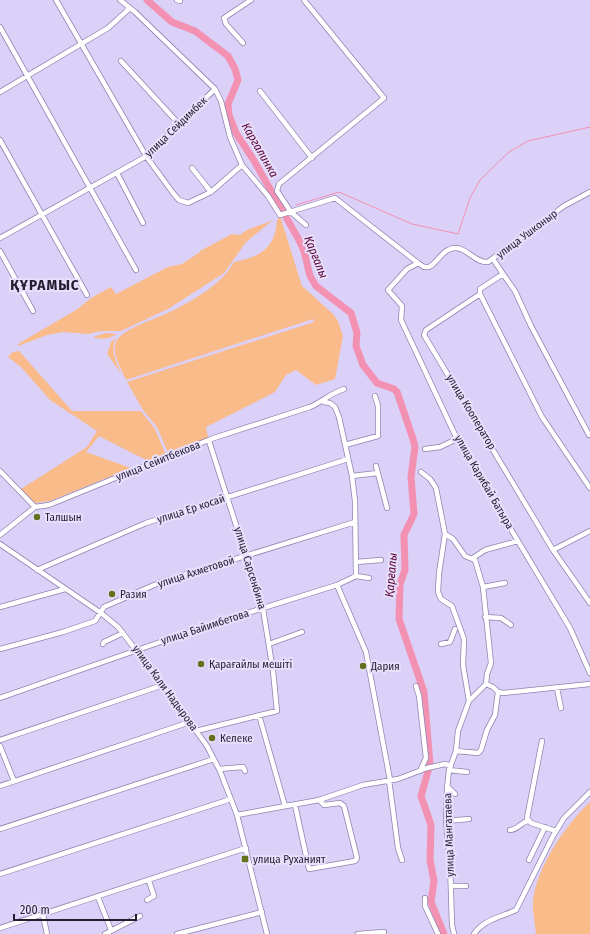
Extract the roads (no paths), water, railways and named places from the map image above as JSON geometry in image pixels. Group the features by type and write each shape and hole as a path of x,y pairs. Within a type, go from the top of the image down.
{"street":[{"path":"56,0 146,156 162,180 179,200 188,203 211,192 242,166"},
{"name":"улица Сейдимбек","path":"0,238 146,156 215,89 120,0"},
{"path":"243,43 226,24 224,18 251,0"},
{"path":"304,0 384,98 282,182 277,188 291,212 306,225"},
{"path":"0,92 108,28 130,8"},
{"path":"0,26 136,270"},
{"path":"121,61 179,124"},
{"path":"215,89 221,101 230,137 242,166 268,196 280,215 332,198 340,201 418,263"},
{"path":"260,91 312,158"},
{"path":"0,140 87,295"},
{"path":"192,168 211,192"},
{"path":"117,173 143,223"},
{"name":"улица Ушконыр","path":"418,263 424,268 429,268 445,252 452,248 461,249 484,262 493,260 564,206 590,192"},
{"path":"0,251 33,311"},
{"path":"493,260 514,291 589,435"},
{"name":"улица Карибай Батыра","path":"418,263 407,269 388,290 402,306 401,320 457,439 570,628 590,673"},
{"name":"улица Кооператор","path":"503,274 480,289 480,294 426,330 424,335 554,550 588,597 590,603"},
{"path":"480,294 542,417 590,488"},
{"name":"улица Сейитбекова","path":"0,535 35,507 49,505 209,441 324,402 335,392 344,389"},
{"path":"345,445 378,436 378,406 375,396"},
{"path":"324,402 330,403 335,408 352,476 356,576 369,578"},
{"path":"425,449 440,446 457,439"},
{"name":"улица Сарсенбина","path":"196,731 277,711 263,608 209,441"},
{"name":"улица Ер косай","path":"37,570 146,523 348,459"},
{"path":"376,466 387,508"},
{"path":"0,471 35,507"},
{"path":"421,472 430,479 436,488 445,534 439,573 438,592 441,599 452,606 455,629 450,642 441,644"},
{"path":"352,476 378,473"},
{"name":"улица Ахметовой","path":"0,649 95,621 104,607 161,582 355,522"},
{"path":"554,550 590,531"},
{"path":"445,534 453,539 465,556 473,558 485,550 518,541"},
{"name":"улица Кали Надырова","path":"0,545 101,613 124,633 190,722 214,759 237,815 267,934"},
{"path":"469,701 486,684 486,674 491,663 483,587 473,558"},
{"path":"356,562 381,560"},
{"name":"улица Байимбетова","path":"0,698 137,649 337,585 356,576"},
{"path":"483,587 504,583"},
{"path":"337,585 366,652 390,780 398,848 402,860"},
{"path":"0,607 65,589"},
{"path":"485,617 501,618 511,625"},
{"path":"455,629 464,639 464,671 469,701"},
{"path":"269,644 302,632"},
{"path":"103,644 104,642 124,633"},
{"path":"486,684 493,687 498,692 513,693 590,684"},
{"path":"0,740 163,685"},
{"path":"416,686 419,696 426,758 419,772"},
{"path":"557,688 561,708"},
{"path":"456,751 478,753 481,750 487,730 495,715 498,692"},
{"name":"улица Мангатаева","path":"454,934 452,925 451,886 446,821 448,786 450,768 456,751 459,727 469,701"},
{"path":"259,715 285,806"},
{"path":"0,786 190,722"},
{"path":"528,821 527,818 542,741"},
{"path":"0,746 14,781"},
{"path":"0,829 214,759"},
{"path":"237,815 248,811 295,805 319,800 363,785 390,780 445,764 450,768 467,772"},
{"path":"219,769 243,767 245,771"},
{"path":"448,786 455,794"},
{"path":"474,934 478,928 486,923 516,910 556,830 564,818 590,792"},
{"path":"0,874 231,799"},
{"path":"295,805 309,869 355,861 357,858 344,806 340,803 324,805 319,800"},
{"path":"446,821 469,819"},
{"path":"510,830 516,829 524,821 556,830"},
{"path":"529,860 545,827"},
{"path":"0,928 149,881 246,848"},
{"path":"147,900 154,896 149,881"},
{"path":"451,886 466,886"},
{"path":"98,897 110,930"},
{"path":"425,898 425,906 438,934"},
{"path":"177,934 262,912"},
{"path":"43,915 47,934"},
{"path":"105,934 110,930 140,916"},
{"path":"358,934 384,932"}],"waterway":[{"name":"Қарғалы","path":"147,0 172,22 195,31 228,56 235,69 238,80 228,104 229,115 236,133 253,159 299,240 304,251 310,276 316,286 351,313 357,333 356,346 363,365 377,383 394,389 397,392 413,439 415,447 411,477 414,514 404,535 405,570 400,584 399,619 424,692 430,764 421,796 431,825 430,860 434,881 431,902 444,934"},
{"path":"296,205 339,192 412,224 458,234 470,198 480,180 509,152 528,141 590,127"}],"place":[{"name":"Талшын","path":"37,517"},
{"name":"Разия","path":"112,594"},
{"name":"Қарағайлы мешіті","path":"201,664"},
{"name":"Дария","path":"363,666"},
{"name":"Келеке","path":"212,738"},
{"name":"улица Руханият","path":"245,859"}],"district":[{"name":"ҚҰРАМЫС","path":"45,285"}],"water label":[{"name":"Каргалинка","path":"260,150"}]}
